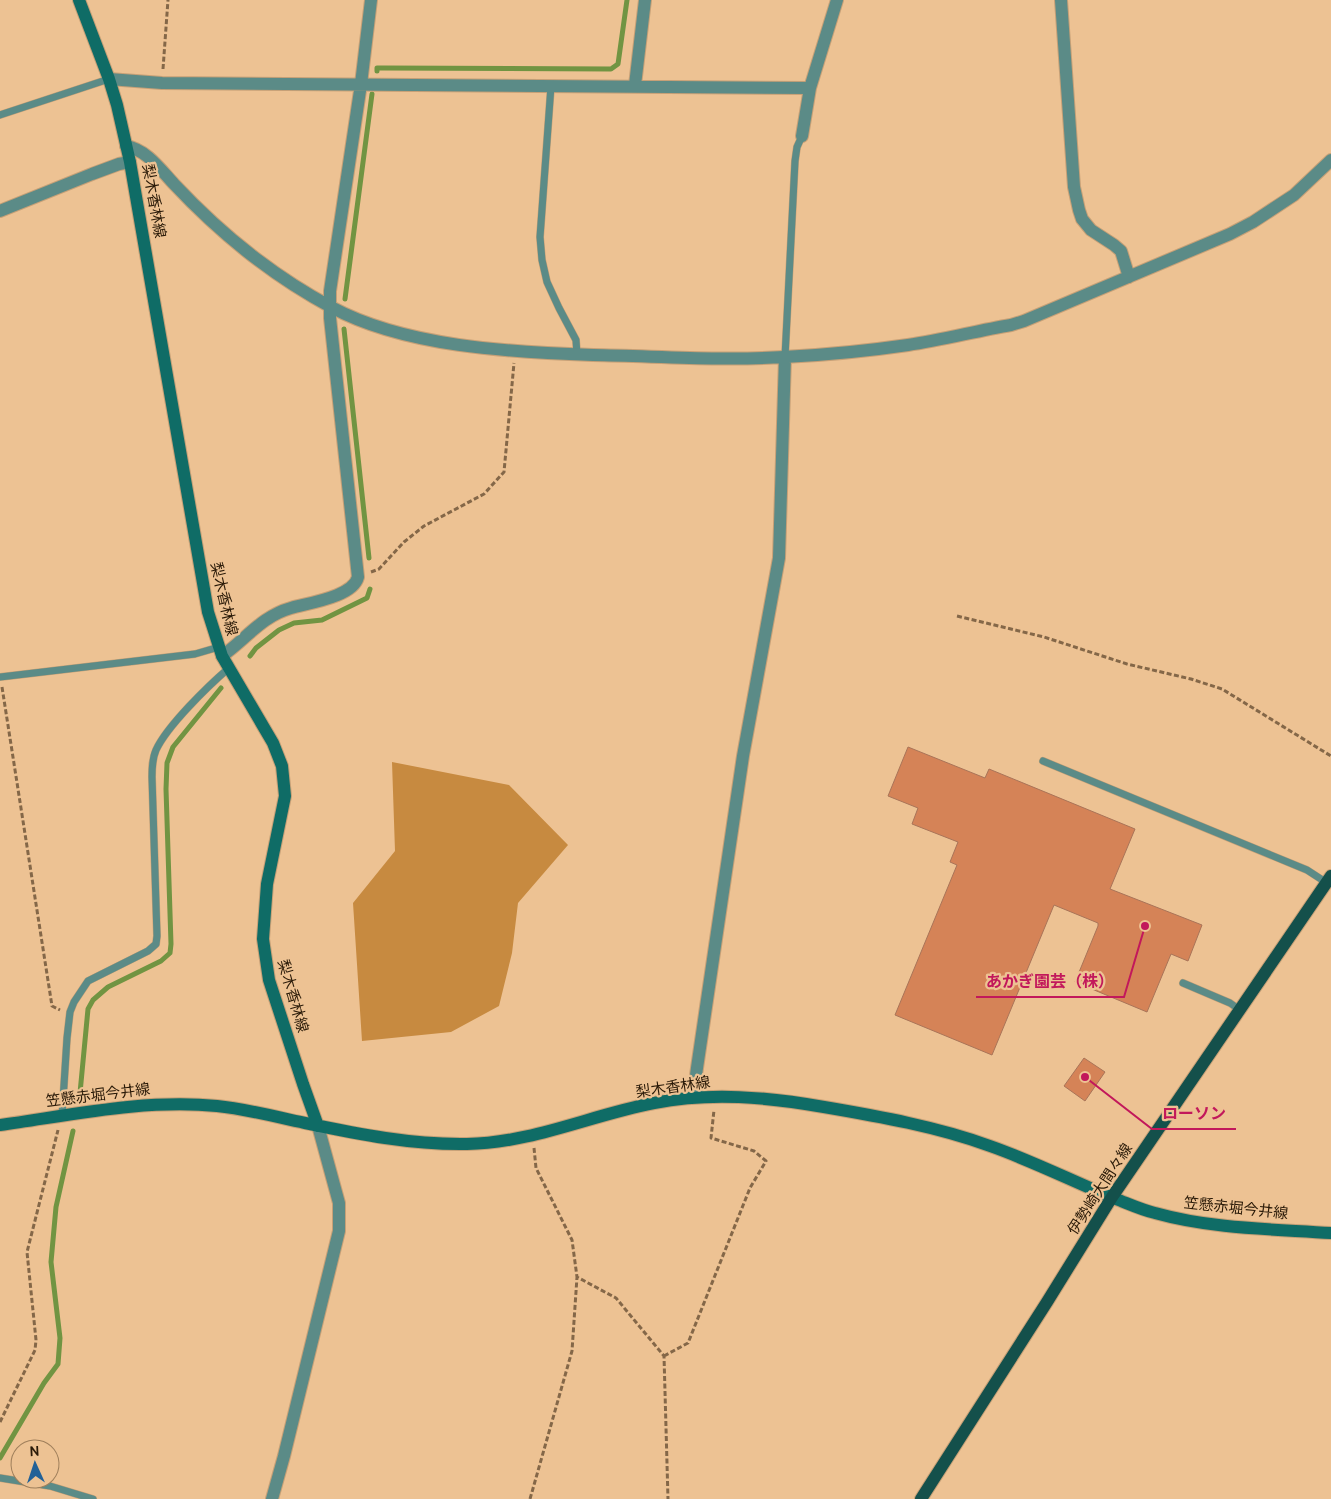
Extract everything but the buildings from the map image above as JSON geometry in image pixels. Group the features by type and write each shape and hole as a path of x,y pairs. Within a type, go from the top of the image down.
{"main road":[{"name":"梨木香林線","path":"79,0 109,79 130,162 208,612 220,652 274,743 282,766 285,796 267,884 263,939 269,980 318,1126 409,1142 444,1144 493,1143 533,1135 652,1104 696,1097 766,1098 933,1129 989,1145 1112,1197"},
{"name":"伊勢崎大間々線","path":"921,1499 1112,1197 1329,880"},
{"name":"笠懸赤堀今井線","path":"0,1125 140,1104 196,1104 221,1106 318,1126"},
{"name":"笠懸赤堀今井線","path":"1112,1197 1149,1212 1205,1224 1331,1233"}],"street":[{"path":"220,652 269,616 345,591 356,582 358,577 342,440 330,291 361,84 371,0"},
{"path":"635,86 645,0"},
{"path":"802,136 810,88 837,0"},
{"path":"1061,0 1074,187 1078,210 1091,230 1121,251 1130,277"},
{"path":"109,79 162,83 810,88"},
{"path":"126,146 136,148 146,154 194,206 253,255 330,307 351,317 401,333 463,345 515,352 725,359 784,357 908,345 1011,325 1230,234 1253,222 1294,195 1331,160"},
{"path":"0,211 92,174 130,162"},
{"path":"696,1097 695,1083 743,756 780,558 784,357"},
{"path":"272,1499 340,1231 339,1203 318,1126"}],"lane":[{"path":"0,115 109,79"},
{"path":"551,86 540,237 542,260 547,282 576,340 577,354"},
{"path":"784,357 795,161 797,147 802,136"},
{"path":"0,677 220,652"},
{"path":"62,1116 70,1012 77,998 88,981 138,957 156,944 158,936 152,764 155,752 179,719 229,668"},
{"path":"1043,761 1329,880"},
{"path":"1183,983 1230,1003 1240,1010"},
{"path":"0,1478 60,1488 93,1499"}],"path":[{"path":"162,83 168,0"},
{"path":"358,577 379,569 404,542 424,526 484,494 504,472 515,352"},
{"path":"958,616 1044,637 1127,664 1191,679 1222,689 1331,756"},
{"path":"0,677 52,1006 70,1012"},
{"path":"664,1356 688,1343 750,1188 766,1161 754,1151 710,1138 716,1097"},
{"path":"0,1422 35,1350 36,1340 27,1252 62,1116"},
{"path":"530,1499 572,1351 577,1277 572,1240 536,1168 533,1135"},
{"path":"577,1277 616,1298 664,1356 668,1499"}],"shaded area":[{"path":"392,762 509,785 568,845 518,903 512,953 499,1006 451,1032 362,1041 353,903 395,851"}],"waterway":[{"path":"377,71 377,68 611,69 618,64 627,0"},
{"path":"345,299 372,94"},
{"path":"344,329 369,558"},
{"path":"250,656 256,648 279,630 294,623 322,620 367,598 370,589"},
{"path":"80,1093 88,1009 93,1000 108,987 161,961 170,953 167,763 173,747 221,688"},
{"path":"0,1458 44,1383 58,1364 60,1338 51,1262 56,1207 73,1131"}],"place":[{"name":"あかぎ園芸（株）","path":"1145,926"},
{"name":"ローソン","path":"1085,1077"}]}
